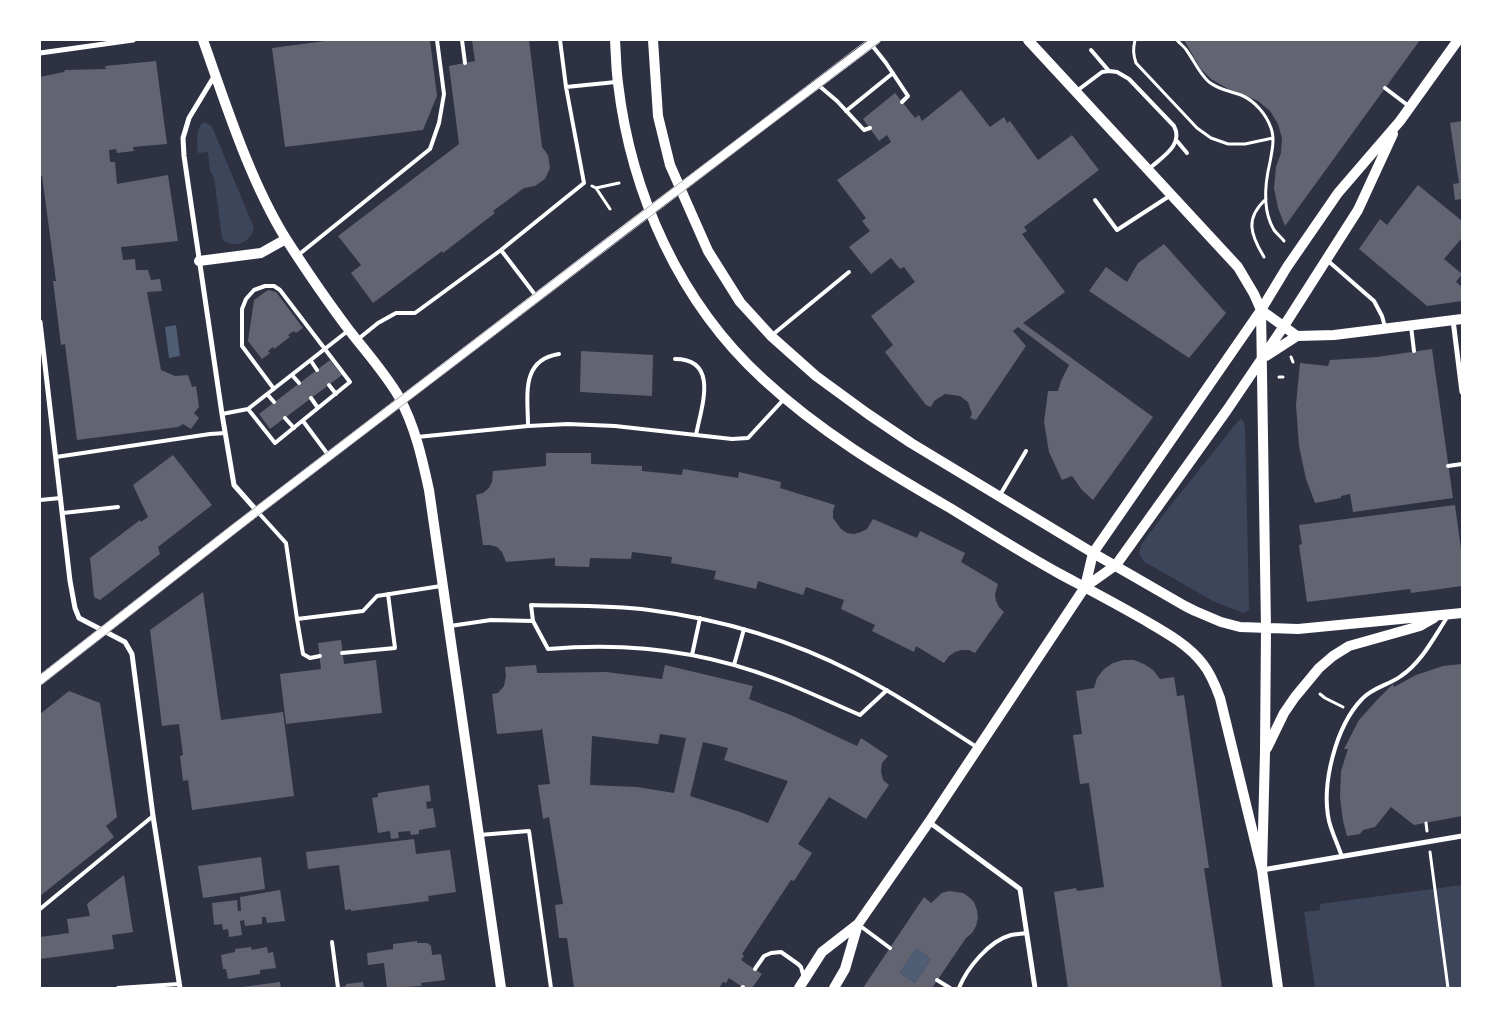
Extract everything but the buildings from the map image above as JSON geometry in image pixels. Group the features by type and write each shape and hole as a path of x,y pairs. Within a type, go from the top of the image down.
{"main road":[{"path":"203,40 236,132 272,214 297,256 349,330 388,380 401,401 417,437 429,490 501,988"},
{"path":"615,40 618,82 631,152 650,211 659,234 683,281 708,318 736,352 785,399 898,479 1059,573 1162,630 1193,653 1204,664 1220,698 1262,870 1278,988"},
{"path":"653,40 658,116 661,131 670,165 679,188 708,251 740,302 771,336 816,376 868,414 911,443 1093,553 1195,611 1221,622 1240,627 1298,629 1462,613"},
{"path":"1028,40 1238,267 1251,288 1261,310 1266,628 1262,870"},
{"path":"802,984 822,952 858,924 929,822 1085,587 1093,553 1261,310 1338,193 1400,121 1458,40"},
{"path":"1085,587 1116,565 1227,410 1284,326 1358,210 1400,121"},
{"path":"200,261 261,253 286,239"},
{"path":"1261,310 1296,336"},
{"path":"1261,359 1296,336 1334,335 1457,320"},
{"path":"1265,752 1284,712 1319,668 1332,656 1348,646 1420,626 1437,616"},
{"path":"834,988 846,970 858,924"}],"street":[{"path":"40,53 133,40"},
{"path":"40,680 257,511 873,42"},
{"path":"216,75 189,118 183,138 184,156 224,433 234,485 257,511"},
{"path":"1457,320 1462,392"},
{"path":"40,322 70,580 75,608 79,618 125,642 132,654 153,816 180,986"},
{"path":"929,822 1020,890 1035,988"},
{"path":"1262,870 1462,836"}],"lane":[{"path":"297,256 430,149 439,123 444,94 437,40"},
{"path":"462,40 465,63"},
{"path":"357,340 378,323 396,313 415,313 501,250 584,183 566,87 560,40"},
{"path":"873,42 908,96 902,102"},
{"path":"1091,50 1109,70"},
{"path":"1076,92 1102,72 1109,70 1118,72 1129,79 1174,126 1177,141 1174,147 1148,170"},
{"path":"846,111 893,73"},
{"path":"566,87 618,82"},
{"path":"817,84 864,130 870,128"},
{"path":"1385,88 1410,107"},
{"path":"1177,141 1187,152"},
{"path":"1095,200 1117,230 1171,195"},
{"path":"501,250 538,297"},
{"path":"1326,260 1374,301 1382,316 1385,329"},
{"path":"771,336 849,272"},
{"path":"248,409 275,443 350,382 280,290 274,286 266,286 254,290 246,299 242,309 242,346 274,389"},
{"path":"1411,326 1414,351"},
{"path":"222,414 248,409 349,330"},
{"path":"528,426 529,378 533,368 540,360 559,354"},
{"path":"674,359 684,359 692,362 704,376 706,385 696,435"},
{"path":"311,361 317,370"},
{"path":"292,375 299,383"},
{"path":"329,385 336,394"},
{"path":"267,394 274,402"},
{"path":"311,398 318,408"},
{"path":"417,437 568,424 615,426 732,439 748,438 785,399"},
{"path":"285,418 294,428"},
{"path":"303,421 329,456"},
{"path":"56,457 224,433"},
{"path":"999,496 1026,451"},
{"path":"1448,466 1462,464"},
{"path":"40,500 61,498"},
{"path":"62,513 118,507"},
{"path":"257,511 286,544 303,654 310,658 320,656"},
{"path":"297,619 363,611 377,596 443,586"},
{"path":"342,653 395,648 388,594"},
{"path":"887,690 860,715 775,678 734,665 692,655 646,648 613,646 580,646 548,649 533,621 531,605 647,610 700,618 744,629 822,657 887,690 978,748"},
{"path":"1342,857 1329,820 1328,800 1328,780 1337,743 1352,711 1362,698 1374,689 1401,677 1417,663 1449,614"},
{"path":"692,655 700,618"},
{"path":"449,626 492,620 533,621"},
{"path":"734,665 744,629"},
{"path":"40,909 153,816"},
{"path":"479,835 529,831 551,988"},
{"path":"858,924 890,948"},
{"path":"959,988 975,960 992,945 1009,936 1026,933"},
{"path":"332,942 338,988"},
{"path":"755,969 764,956 781,952 801,968 802,984"},
{"path":"938,980 950,988"},
{"path":"118,988 180,986"}],"path":[{"path":"1135,40 1133,49 1136,63 1197,128 1211,138 1228,144 1246,144 1273,138"},
{"path":"1177,40 1187,50 1196,68 1210,82 1227,92 1242,96 1255,104 1265,115 1273,138 1266,184 1266,199 1274,230 1284,241"},
{"path":"610,209 596,188 618,183"},
{"path":"1264,257 1252,234 1251,224 1254,214 1266,199"},
{"path":"1290,357 1293,362"},
{"path":"1320,694 1352,711"},
{"path":"1426,823 1427,832"},
{"path":"1430,850 1448,988"}],"shaded area":[{"path":"203,122 211,125 213,129 254,228 249,238 241,243 231,244 222,239 214,177 210,171 208,152 198,153 198,133"},
{"path":"176,325 180,356 169,358 165,327"},
{"path":"1241,419 1244,422 1245,429 1249,605 1249,610 1243,613 1213,601 1144,562 1139,554 1141,545 1163,515"},
{"path":"1462,885 1462,988 1315,988 1304,912 1320,910 1320,904"},
{"path":"916,948 931,959 915,983 900,973"}],"tram line":[{"path":"40,675 232,525 867,40"},
{"path":"40,686 260,514 882,40"}]}
